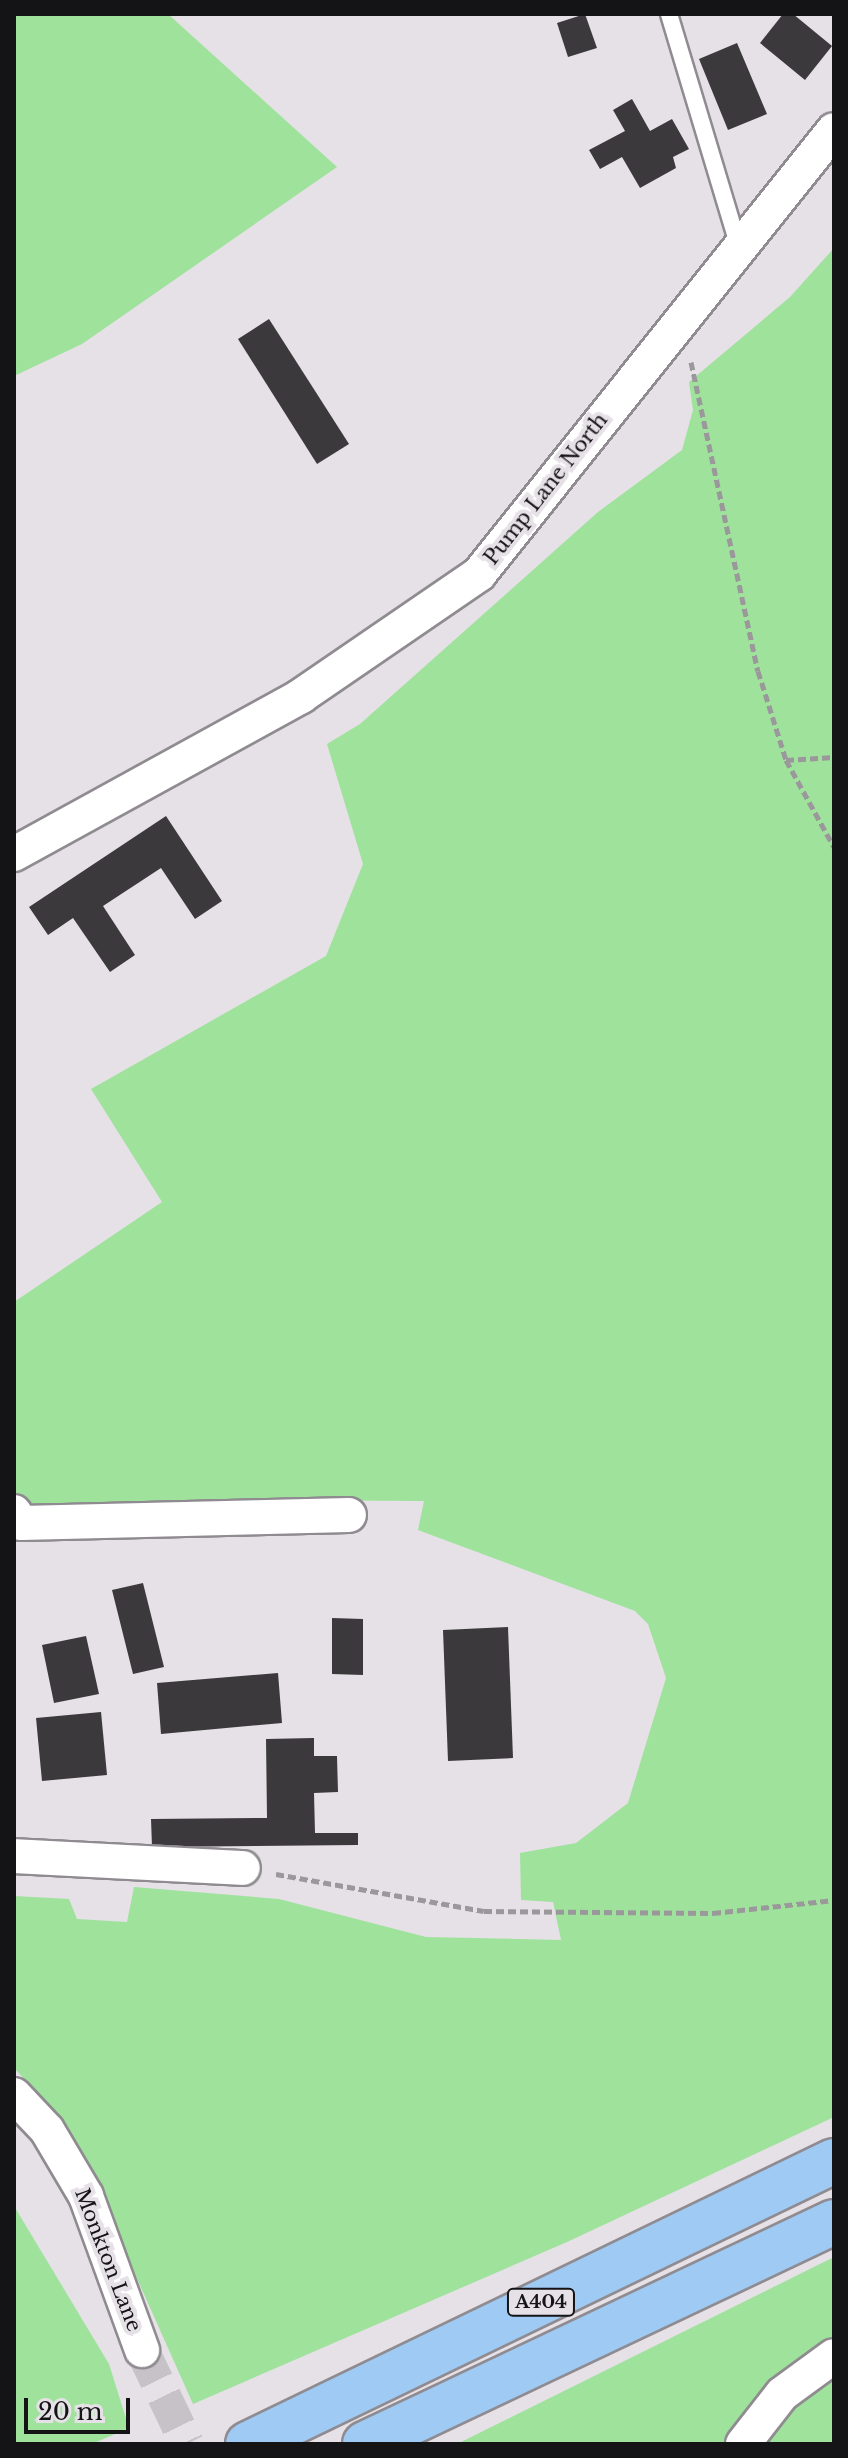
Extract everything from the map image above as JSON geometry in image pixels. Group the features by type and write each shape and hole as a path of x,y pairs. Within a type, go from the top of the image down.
{"highway":[{"name":"A404","path":"248,2444 834,2161"},
{"name":"A404","path":"365,2444 834,2222"}],"street":[{"name":"Pump Lane North","path":"14,854 301,696 479,574 834,130"},
{"path":"14,1512 21,1523 349,1515"},
{"path":"14,1856 243,1868"},
{"name":"Monkton Lane","path":"14,2095 47,2130 86,2196 142,2350"},
{"path":"743,2444 782,2394 834,2356"}],"lane":[{"path":"669,14 739,249"}],"path":[{"path":"681,318 758,671 786,760 834,847"},
{"path":"786,760 834,757"},
{"path":"243,1868 484,1911 713,1913 834,1900"}],"green space":[{"path":"14,14 168,14 337,167 82,344 14,376"},
{"path":"834,248 834,2117 567,2242 193,2404 102,2200 55,2111 14,2068 14,1896 69,1899 77,1919 127,1922 134,1887 279,1899 426,1937 561,1940 553,1902 521,1900 520,1853 576,1843 628,1803 666,1678 648,1624 635,1611 418,1530 424,1501 243,1500 74,1508 23,1504 14,1493 14,1302 162,1202 91,1089 326,956 363,864 327,744 360,724 598,512 682,450 693,410 689,382 790,297"},
{"path":"14,2206 109,2364 129,2428 92,2444 14,2444"},
{"path":"834,2257 834,2342 753,2401 725,2444 457,2444"},
{"path":"834,2373 834,2444 767,2444 804,2389"}],"building":[{"path":"585,14 597,48 568,57 557,23"},
{"path":"783,14 793,14 832,46 805,80 760,43"},
{"path":"737,43 767,114 728,130 699,59"},
{"path":"632,99 650,131 672,119 689,149 673,157 676,168 640,188 622,157 600,169 589,150 625,131 613,110"},
{"path":"269,319 349,444 317,464 238,339"},
{"path":"166,816 222,901 195,919 161,868 103,906 135,955 110,972 73,918 48,935 29,907"},
{"path":"143,1583 164,1667 133,1674 112,1590"},
{"path":"332,1618 363,1619 363,1675 332,1674"},
{"path":"508,1627 513,1758 448,1761 443,1630"},
{"path":"86,1636 99,1694 54,1703 42,1645"},
{"path":"278,1673 282,1723 161,1734 157,1683"},
{"path":"101,1712 107,1775 42,1781 36,1718"},
{"path":"314,1738 314,1756 337,1756 338,1792 314,1793 315,1833 358,1833 358,1845 152,1847 151,1819 267,1818 266,1739"}],"tunnel":[{"path":"142,2350 187,2444"}]}
